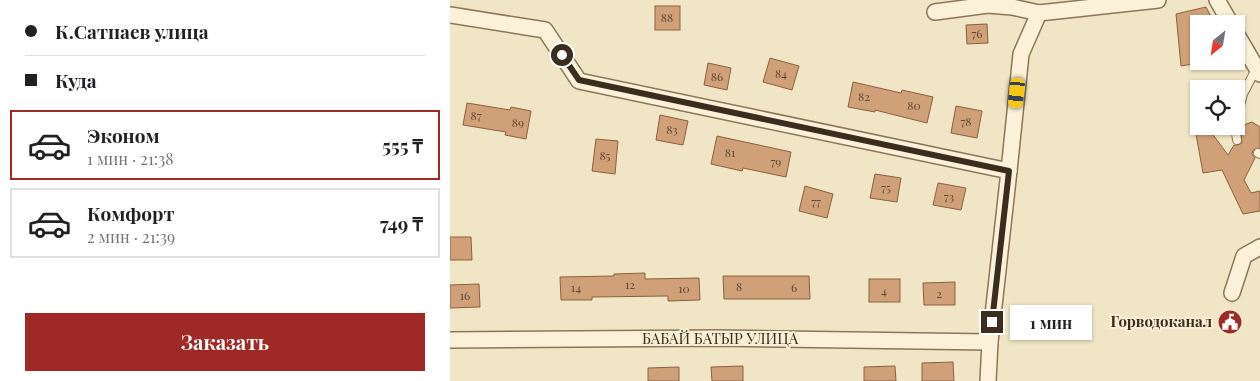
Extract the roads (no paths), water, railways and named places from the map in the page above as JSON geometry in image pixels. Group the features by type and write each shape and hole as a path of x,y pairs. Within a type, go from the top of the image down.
{"street":[{"path":"935,12 988,5 1012,7 1039,13 1158,0"},
{"path":"1217,0 1226,15"},
{"path":"988,381 990,342 1021,54 1039,13"},
{"path":"450,15 544,30 579,80 1009,171"},
{"path":"1245,50 1258,72"},
{"path":"1232,293 1244,256 1260,247"},
{"name":"БАБАЙ БАТЫР УЛИЦА","path":"450,340 717,338 990,342"}],"lane":[{"path":"1245,91 1258,72"},
{"path":"1236,135 1237,140"}],"place":[{"name":"Горводоканал","path":"1230,322"}]}
